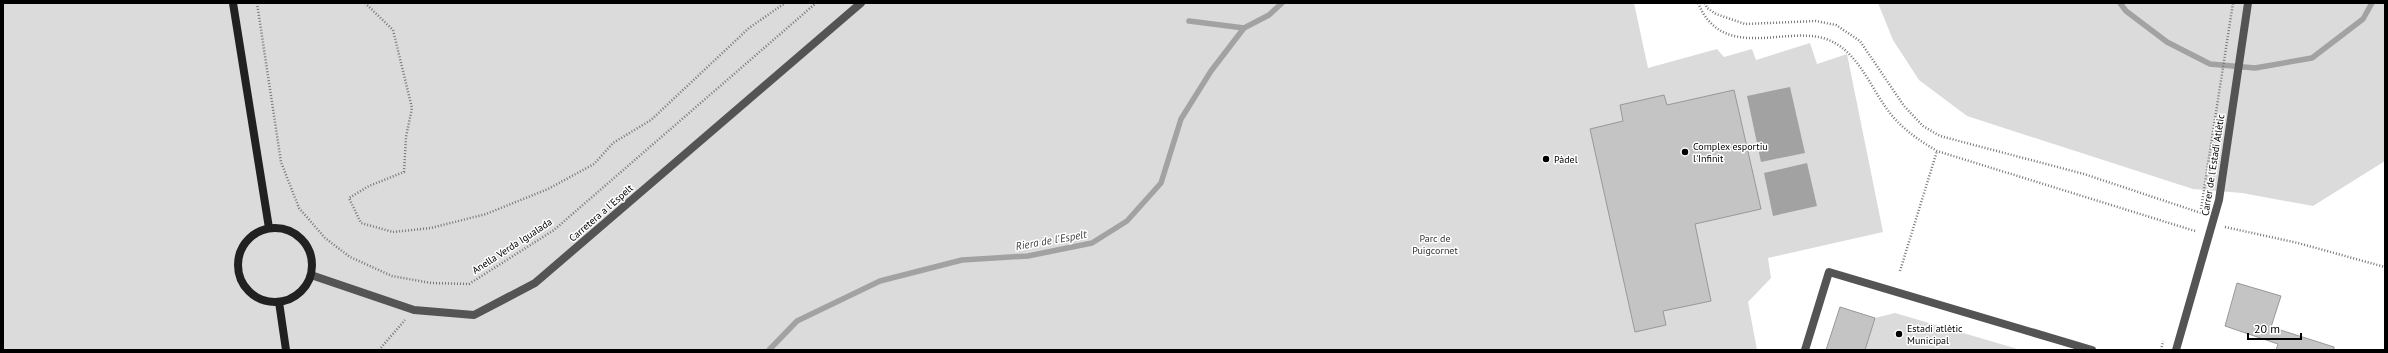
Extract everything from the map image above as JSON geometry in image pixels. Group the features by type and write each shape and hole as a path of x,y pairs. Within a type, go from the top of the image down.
{"street":[{"path":"233,3 269,228"},
{"name":"Carretera a l'Espelt","path":"311,275 414,310 474,315 535,283 861,3"},
{"name":"Carrer de l'Estadi Atlètic","path":"2176,350 2213,226 2219,200 2248,3"},
{"path":"269,228 282,228 293,232 303,240 310,251 312,263 311,275 304,289 296,295 279,302 266,301 251,292 240,277 238,265 240,253 246,242 254,234 269,228"},
{"path":"1805,350 1829,272 2092,350"},
{"path":"279,302 286,350"}],"path":[{"name":"Anella Verda Igualada","path":"256,3 281,162 299,208 325,238 350,257 392,276 431,283 469,284 554,230 816,3"},
{"path":"365,3 393,30 412,108 406,137 404,172 369,186 349,198 361,223 393,232 431,228 486,214 548,189 594,164 613,142 651,120 749,28 785,3"},
{"path":"1698,3 1702,13 1713,24 1728,34 1769,39 1812,37 1823,38 1837,45 1854,58 1863,70 1879,98 1896,120 1914,137 1937,151 2196,231"},
{"path":"1706,3 1707,8 1716,14 1746,24 1816,21 1836,26 1860,41 1904,106 1923,126 1940,136 2084,174 2201,213"},
{"path":"2203,193 2233,3"},
{"path":"1900,271 1937,151"},
{"path":"2213,226 2240,229 2385,267"},
{"path":"379,350 414,310"}],"green space":[{"name":"Parc de Puigcornet","path":"3,3 1634,3 1648,68 1717,49 1724,57 1752,49 1756,60 1810,43 1817,64 1847,54 1883,232 1768,258 1771,278 1748,302 1757,350 3,350"},
{"path":"1878,3 2385,3 2385,161 2313,206 2242,193 2193,189 1967,116 1919,80 1893,40"},
{"name":"Estadi atlètic Municipal","path":"1840,307 1875,318 1895,313 2021,350 1826,350"}],"shaded area":[{"path":"1790,87 1805,153 1761,162 1747,96"},
{"path":"1807,163 1817,206 1773,216 1764,173"}],"building":[{"path":"1734,90 1761,209 1695,224 1711,301 1663,311 1666,325 1635,332 1590,129 1623,121 1620,105 1664,95 1667,105"},
{"path":"2237,283 2281,296 2271,327 2334,347 2334,350 2276,350 2278,344 2225,326"},
{"path":"1840,307 1875,318 1865,350 1826,350"}],"waterway":[{"name":"Riera de l'Espelt","path":"769,350 797,321 880,281 962,260 1028,256 1092,243 1127,221 1161,183 1181,119 1211,71 1244,28 1269,15 1282,3"},
{"name":"Riera de l'Espelt","path":"2120,3 2126,11 2167,42 2210,64 2255,68 2312,58 2363,19 2372,3"},
{"path":"1189,21 1244,28"}],"place":[{"name":"Complex esportiu l'Infinit","path":"1685,152"},
{"name":"Pàdel","path":"1546,159"},
{"name":"Estadi atlètic Municipal","path":"1899,334"}]}
